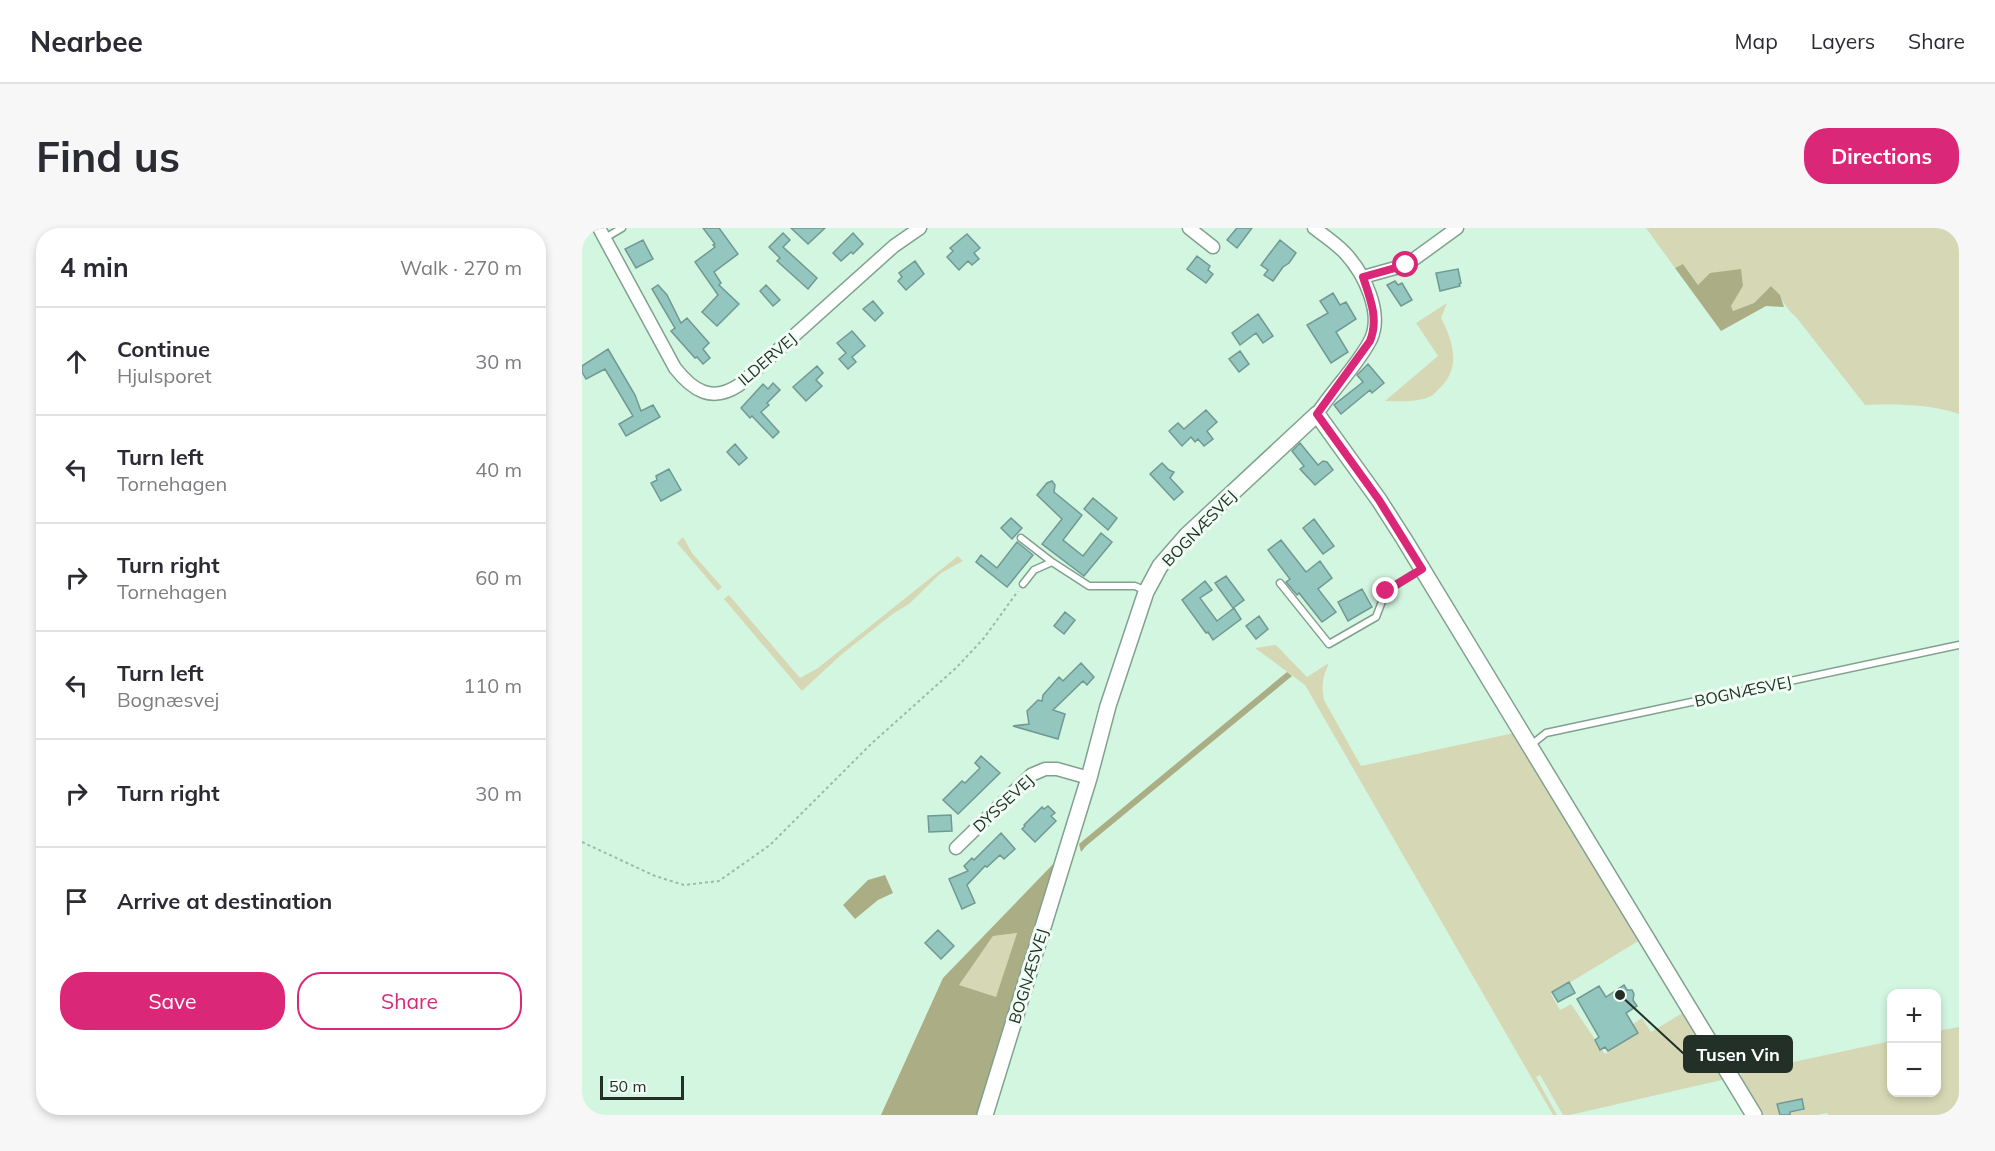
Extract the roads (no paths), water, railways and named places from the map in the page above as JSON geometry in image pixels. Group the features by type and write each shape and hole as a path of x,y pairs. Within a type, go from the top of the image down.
{"street":[{"name":"ILDERVEJ","path":"602,233 675,368 692,387 710,394 725,392 739,385 894,246 920,228"},
{"path":"1189,228 1213,247"},
{"path":"1314,228 1346,255 1363,277 1374,315 1370,341 1317,414 1379,500 1531,745 1754,1115"},
{"path":"1363,277 1406,265 1457,228"},
{"name":"BOGNÆSVEJ","path":"985,1115 1089,778 1108,706 1146,592 1160,566 1187,535 1317,414"},
{"name":"DYSSEVEJ","path":"956,848 1030,775 1045,769 1057,769 1089,778"}],"lane":[{"path":"602,233 622,228"},
{"path":"1021,538 1089,586 1135,586 1146,592"},
{"path":"1023,584 1034,570 1052,562"},
{"path":"1280,583 1329,644 1376,617 1386,591 1422,569"},
{"name":"BOGNÆSVEJ","path":"1531,745 1546,733 1959,645"}],"place":[{"name":"Tusen Vin","path":"1620,995"}]}
